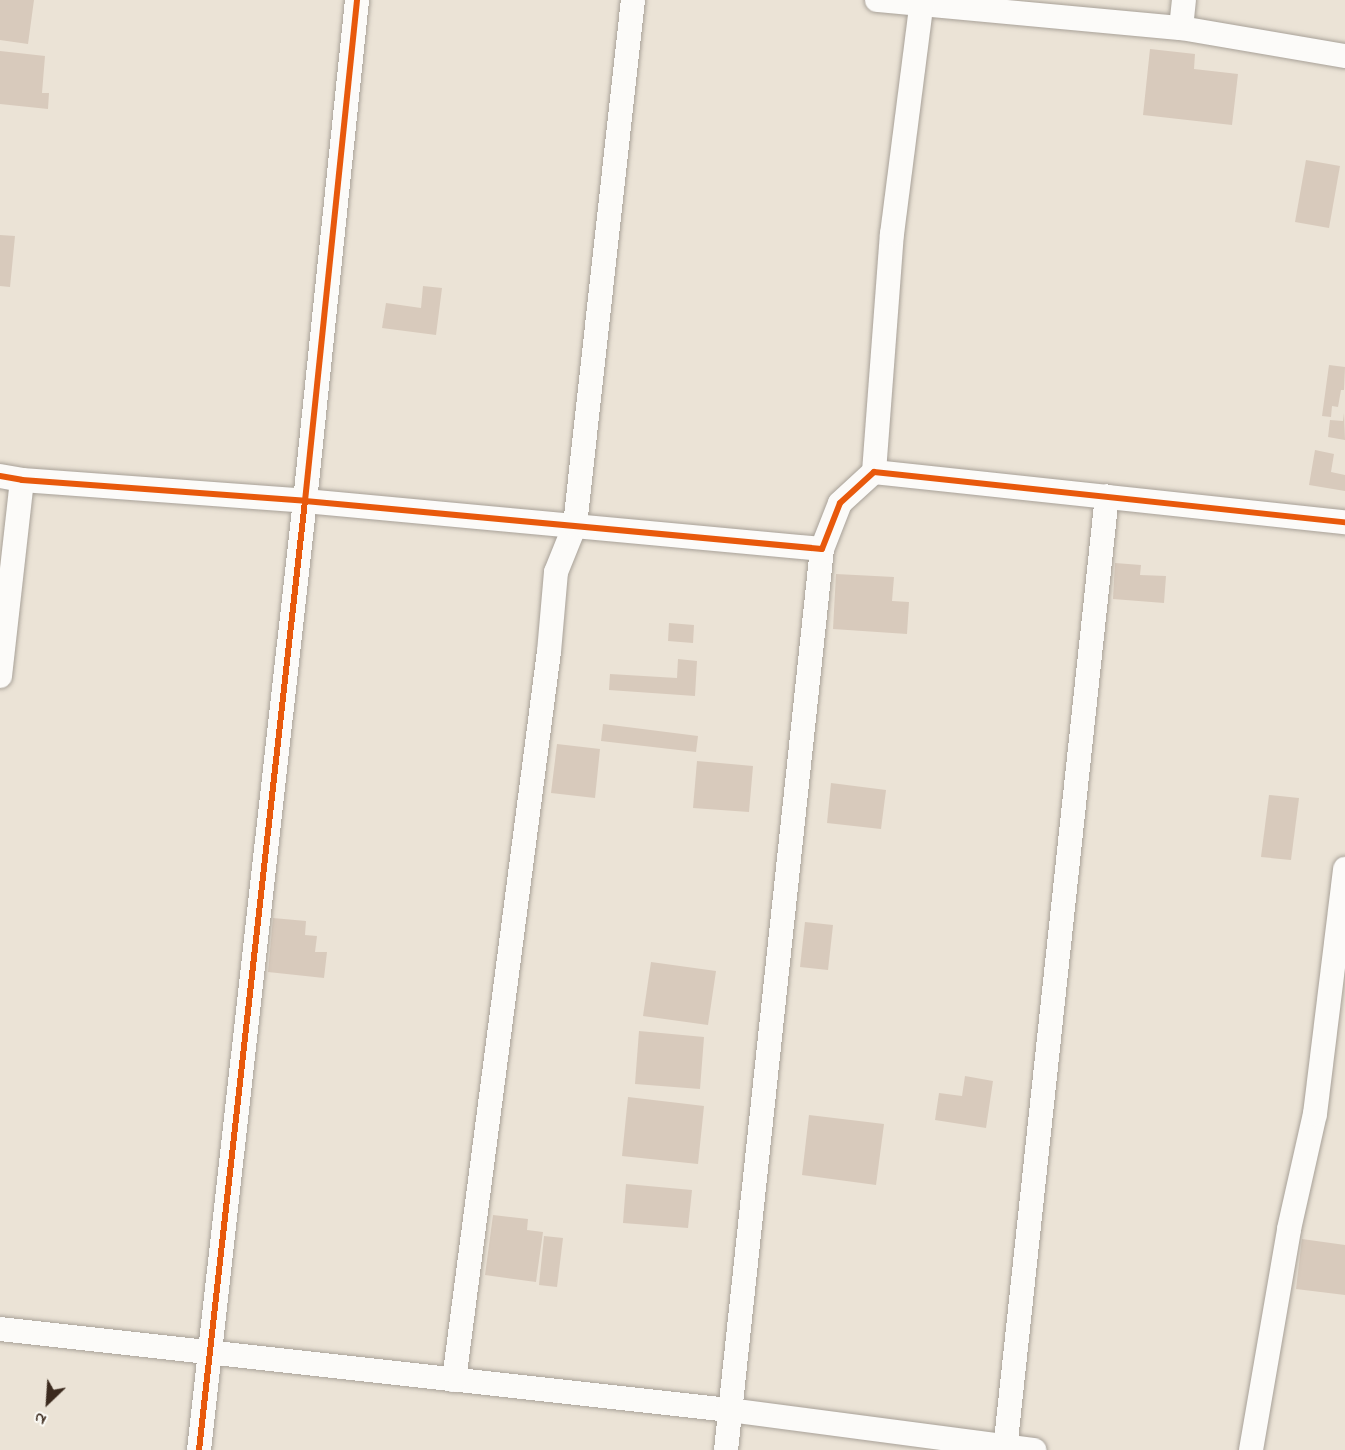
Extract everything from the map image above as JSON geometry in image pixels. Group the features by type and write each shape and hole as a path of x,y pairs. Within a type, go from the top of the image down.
{"street":[{"path":"199,1450 305,501 357,0"},
{"path":"454,1380 549,652 556,572 575,525 633,0"},
{"path":"877,0 1181,28 1345,56"},
{"path":"1181,28 1184,0"},
{"path":"726,1450 822,549 840,503 874,472 892,234 922,3"},
{"path":"874,472 1345,522"},
{"path":"0,676 11,478 305,501 822,549"},
{"path":"1005,1448 1107,496"},
{"path":"1251,1450 1289,1230 1315,1114 1345,869"},
{"path":"0,1329 729,1410 1034,1450"}],"building":[{"path":"0,0 34,0 28,44 0,40"},
{"path":"1150,49 1195,54 1194,69 1238,74 1232,125 1143,115"},
{"path":"0,51 45,56 42,93 49,93 48,109 0,104"},
{"path":"1306,160 1340,166 1329,228 1295,222"},
{"path":"0,235 15,236 10,287 0,286"},
{"path":"423,286 442,288 436,335 382,328 386,303 421,308"},
{"path":"1329,365 1345,367 1344,390 1341,390 1338,407 1332,406 1331,417 1322,416"},
{"path":"1344,413 1345,440 1328,437 1330,420 1343,421"},
{"path":"1315,450 1334,454 1331,472 1345,475 1345,491 1309,485"},
{"path":"1115,563 1141,565 1140,575 1166,576 1164,603 1113,599"},
{"path":"836,574 894,577 892,601 909,602 907,634 833,629"},
{"path":"669,623 694,625 693,643 668,641"},
{"path":"678,659 697,661 695,696 609,690 610,674 677,678"},
{"path":"603,724 698,736 696,752 601,741"},
{"path":"557,744 600,749 595,798 551,793"},
{"path":"697,761 753,766 749,812 693,808"},
{"path":"831,783 886,790 881,829 827,823"},
{"path":"1269,795 1299,798 1291,860 1261,857"},
{"path":"273,918 306,921 305,935 317,936 315,952 327,952 324,978 268,972"},
{"path":"805,922 833,925 828,970 800,967"},
{"path":"651,962 716,971 708,1025 643,1016"},
{"path":"639,1031 704,1037 700,1089 635,1084"},
{"path":"965,1076 993,1081 986,1128 935,1120 939,1093 962,1096"},
{"path":"628,1097 704,1106 698,1164 622,1156"},
{"path":"809,1115 884,1124 876,1185 802,1175"},
{"path":"626,1184 692,1190 688,1228 623,1223"},
{"path":"493,1215 528,1219 527,1230 543,1232 536,1282 485,1275"},
{"path":"544,1236 563,1238 557,1287 539,1285"},
{"path":"1302,1239 1345,1245 1345,1295 1296,1289"}],"cycle path":[{"path":"199,1450 305,501 357,0"},
{"path":"0,476 22,480 305,501 822,549 840,503 874,472 1345,522"}]}
